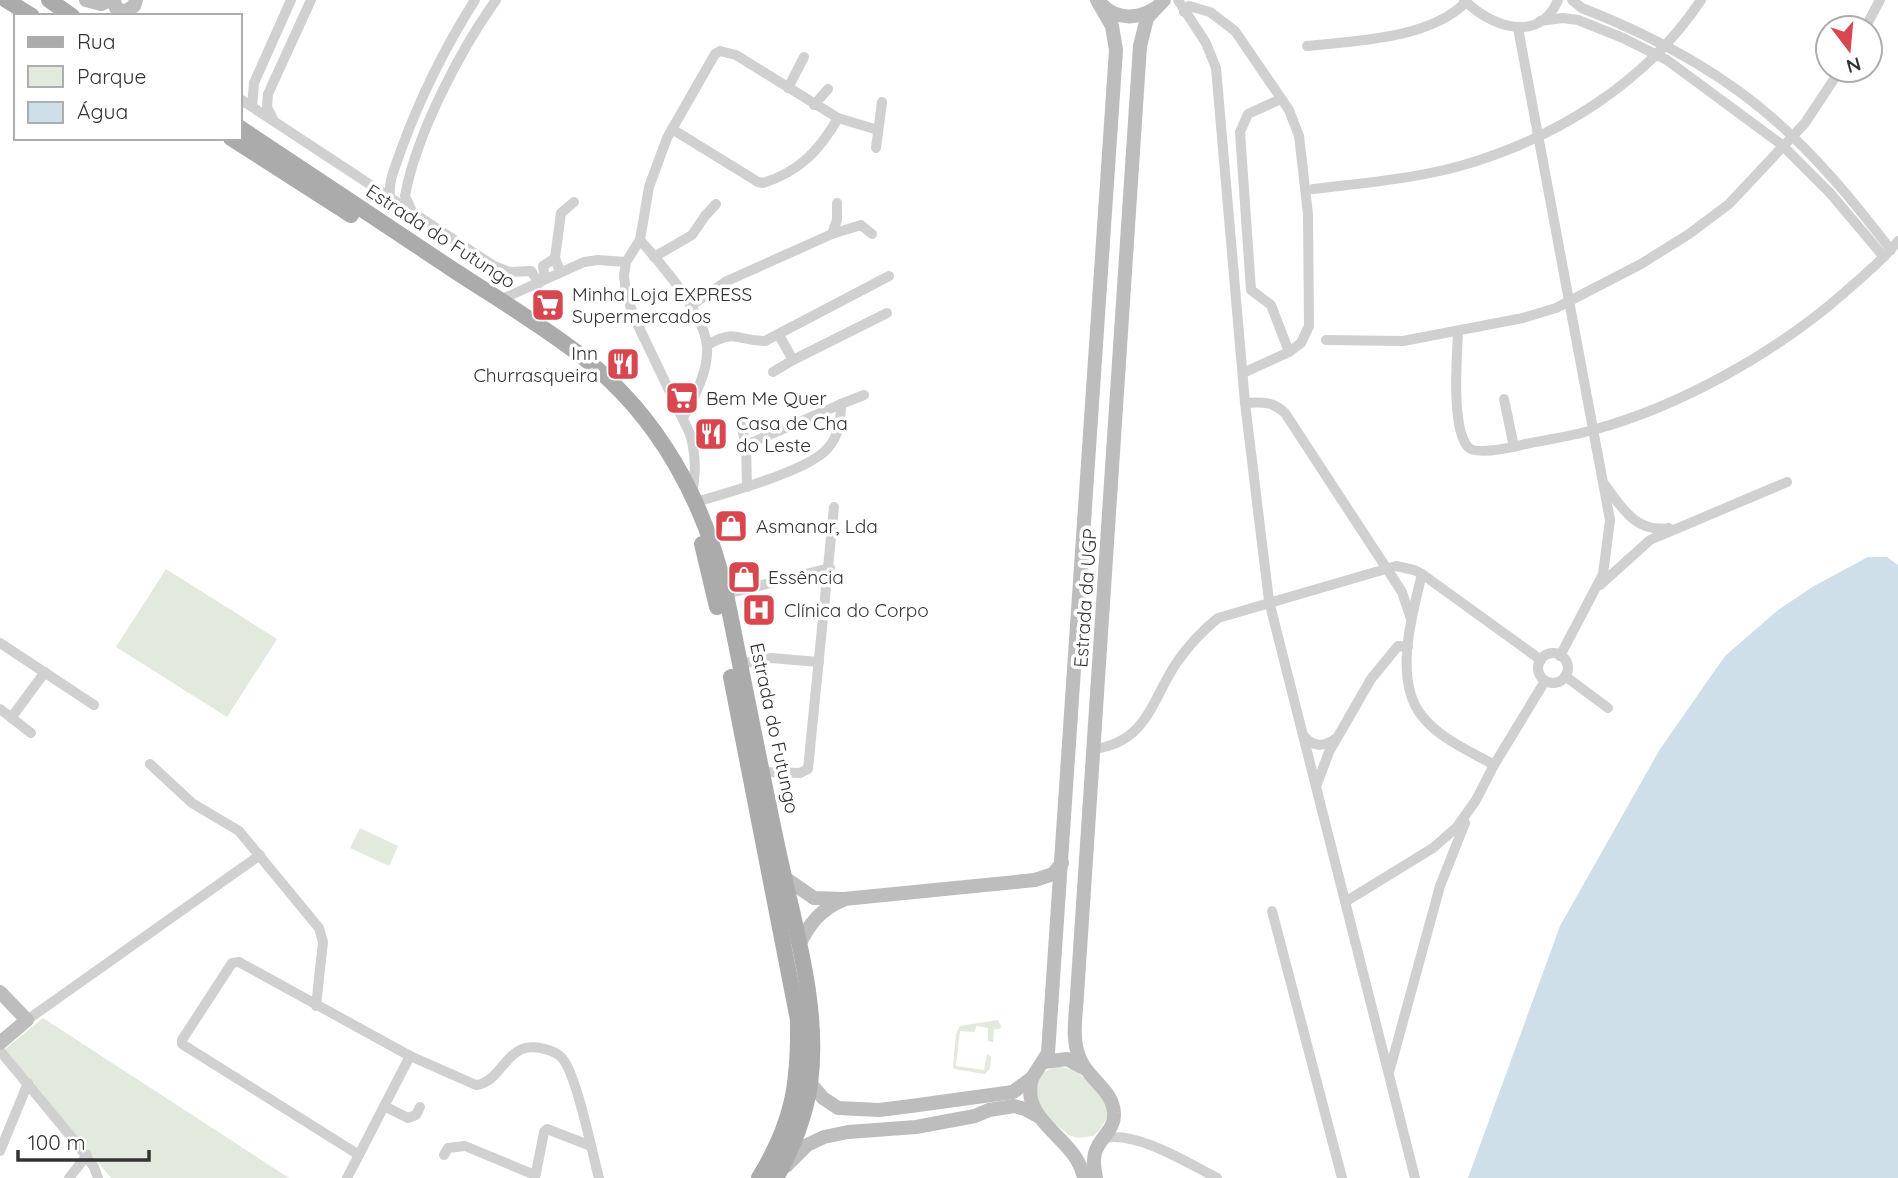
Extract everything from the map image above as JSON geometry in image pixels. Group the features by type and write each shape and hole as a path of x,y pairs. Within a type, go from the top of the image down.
{"main road":[{"path":"6,0 29,14"},
{"path":"49,0 69,14"},
{"path":"86,0 115,6 124,12 134,7"},
{"path":"1098,1 1106,9 1121,16 1136,16 1160,4"},
{"path":"810,1083 828,1103 848,1110 879,1110 975,1096 993,1096 1013,1092 1032,1078 1044,1062 1050,1044 1116,50 1111,26 1098,1"},
{"path":"0,4 29,14"},
{"name":"Estrada da UGP","path":"1115,1115 1108,1095 1084,1068 1075,1047 1140,46 1144,25 1160,4"},
{"name":"Estrada do Futungo","path":"242,129 586,359 624,395 663,444 694,498 719,563 726,594 799,945 810,1018 810,1083 799,1132 776,1178"},
{"name":"Estrada do Futungo","path":"234,140 564,355 628,415 664,464 689,511 703,549 714,593 798,1020 799,1054 792,1108 785,1128 759,1178"},
{"path":"785,878 814,898 844,899 1035,880 1053,874 1062,863"},
{"path":"1035,880 1052,884 1058,890 1060,898"},
{"path":"799,945 805,932 821,912 844,899"},
{"path":"0,992 27,1020 0,1043"},
{"path":"1044,1062 1067,1059 1084,1068"},
{"path":"1032,1078 1029,1099 1038,1116"},
{"path":"776,1178 807,1145 824,1137 848,1132 916,1127 1014,1106 1038,1116 1068,1145 1088,1176"},
{"path":"848,1110 841,1114 839,1121 842,1128 848,1132"},
{"path":"1088,1176 1095,1153 1113,1124 1115,1115"},
{"path":"1068,1145 1089,1145 1104,1138"}],"street":[{"path":"252,107 254,83 291,0"},
{"path":"276,122 267,107 268,94 311,0"},
{"path":"390,197 389,186 393,173 429,83 475,0"},
{"path":"484,0 489,3 496,0"},
{"path":"413,212 404,195 407,182 440,98 496,0"},
{"path":"1178,0 1206,43 1216,68 1245,403 1269,601 1415,1178"},
{"path":"1541,22 1553,10 1558,0"},
{"path":"1572,0 1583,8 1666,45 1750,101 1792,136 1844,189 1891,249"},
{"path":"1313,189 1440,171 1487,157 1562,124 1604,98 1656,55 1681,30 1701,0"},
{"path":"1307,46 1389,36 1454,15 1465,1 1475,11 1494,21 1518,27 1563,18 1578,20 1656,55 1718,97 1782,145 1891,249"},
{"path":"1160,4 1171,5 1184,12"},
{"path":"1184,12 1189,6 1204,8 1235,31 1281,99 1297,129 1308,214 1310,326 1301,343 1289,352 1243,373"},
{"path":"466,16 473,13 478,15 480,26"},
{"path":"1518,27 1610,520 1606,560 1597,587 1560,656"},
{"path":"841,404 837,433 827,450 814,460 747,487 694,498 695,451 683,418 634,317 624,276 626,262 640,240 649,187 672,129 715,54 720,51 736,55 838,118 878,130"},
{"path":"788,88 804,57"},
{"path":"242,90 254,83"},
{"path":"1326,340 1403,341 1523,318 1568,301 1641,264 1689,234 1729,204 1805,123 1831,84"},
{"path":"814,105 828,89"},
{"path":"252,107 268,94"},
{"path":"1281,99 1248,114 1240,132 1251,290 1271,305 1289,352"},
{"path":"242,100 494,266 510,272 531,271 542,281"},
{"path":"876,148 882,102"},
{"path":"672,129 758,182 764,183 802,165 824,142 838,118"},
{"path":"363,179 380,180 393,173"},
{"path":"390,197 407,182"},
{"path":"560,272 555,258 561,213 574,202"},
{"path":"832,234 837,220 838,203"},
{"path":"654,257 692,235 716,204"},
{"path":"690,306 727,281 832,234 861,225 872,234"},
{"path":"640,240 690,306 704,330 707,345 705,366 683,418"},
{"path":"1458,332 1455,387 1458,415 1468,447 1474,451 1514,447 1593,430 1655,408 1736,370 1808,322 1891,249"},
{"path":"542,281 543,266 555,258"},
{"path":"500,300 584,262 626,262"},
{"path":"707,345 731,335 765,341 889,276"},
{"path":"773,372 887,313"},
{"path":"779,335 793,360"},
{"path":"746,445 864,395"},
{"path":"1504,399 1514,447"},
{"path":"1245,403 1269,403 1285,413 1402,592 1411,618"},
{"path":"741,425 746,445 747,487"},
{"path":"1602,482 1626,514 1641,526 1660,529 1680,526"},
{"path":"1597,587 1650,540 1787,482"},
{"path":"763,772 800,773 808,769 834,507"},
{"path":"1094,749 1123,742 1137,730 1178,661 1204,630 1219,618 1269,601 1396,566 1422,574 1541,660"},
{"path":"726,594 830,568"},
{"path":"1422,574 1411,618 1408,647 1409,688 1414,703 1422,716 1440,733 1494,765"},
{"path":"0,643 94,705"},
{"path":"1316,792 1321,769 1371,679 1398,646 1408,647"},
{"path":"1548,654 1560,656 1567,667 1565,676 1554,683 1545,681 1539,673 1541,660 1548,654"},
{"path":"740,664 771,658 819,662"},
{"path":"11,718 46,671"},
{"path":"1565,676 1608,708"},
{"path":"1389,1070 1440,886 1459,835 1494,765 1545,681"},
{"path":"0,709 31,733"},
{"path":"1301,732 1308,741 1317,745 1328,744 1338,737"},
{"path":"150,764 192,803 239,831 321,934 323,942 316,1006"},
{"path":"1345,902 1433,848 1457,827 1476,800"},
{"path":"27,1020 260,855"},
{"path":"1272,911 1342,1178"},
{"path":"359,1155 181,1042 236,961 410,1056 476,1085 490,1080 523,1048 533,1047 555,1053 562,1058 572,1074 599,1178"},
{"path":"0,1051 87,1155 98,1178"},
{"path":"347,1178 410,1056"},
{"path":"0,1151 28,1083"},
{"path":"384,1106 408,1118 416,1115 420,1107"},
{"path":"1115,1115 1132,1138"},
{"path":"444,1154 448,1148 465,1146 535,1176 544,1132 547,1129 591,1146"},
{"path":"1104,1138 1132,1138 1217,1178"},
{"path":"69,1178 87,1155"}],"green space":[{"path":"166,569 277,639 227,717 116,647"},
{"path":"360,828 398,846 389,866 350,848"},
{"path":"43,1018 289,1178 111,1178 4,1050"},
{"path":"998,1020 1001,1026 1000,1029 994,1029 993,1042 988,1041 988,1028 976,1026 975,1032 960,1031 956,1066 984,1070 987,1054 991,1057 990,1068 985,1074 954,1069 956,1034 960,1026"},
{"path":"1057,1066 1075,1070 1105,1098 1108,1115 1100,1130 1093,1136 1077,1138 1069,1135 1039,1108 1035,1082 1040,1074"}],"water":[{"path":"1868,557 1887,557 1898,565 1898,1178 1468,1178 1560,926 1660,749 1725,656 1778,610 1814,586"}],"place":[{"name":"Minha Loja EXPRESS Supermercados","path":"548,305"},
{"name":"Inn Churrasqueira","path":"623,364"},
{"name":"Bem Me Quer","path":"682,398"},
{"name":"Casa de Cha do Leste","path":"711,434"},
{"name":"Asmanar, Lda","path":"731,526"},
{"name":"Essência","path":"744,577"},
{"name":"Clínica do Corpo","path":"759,610"}]}
